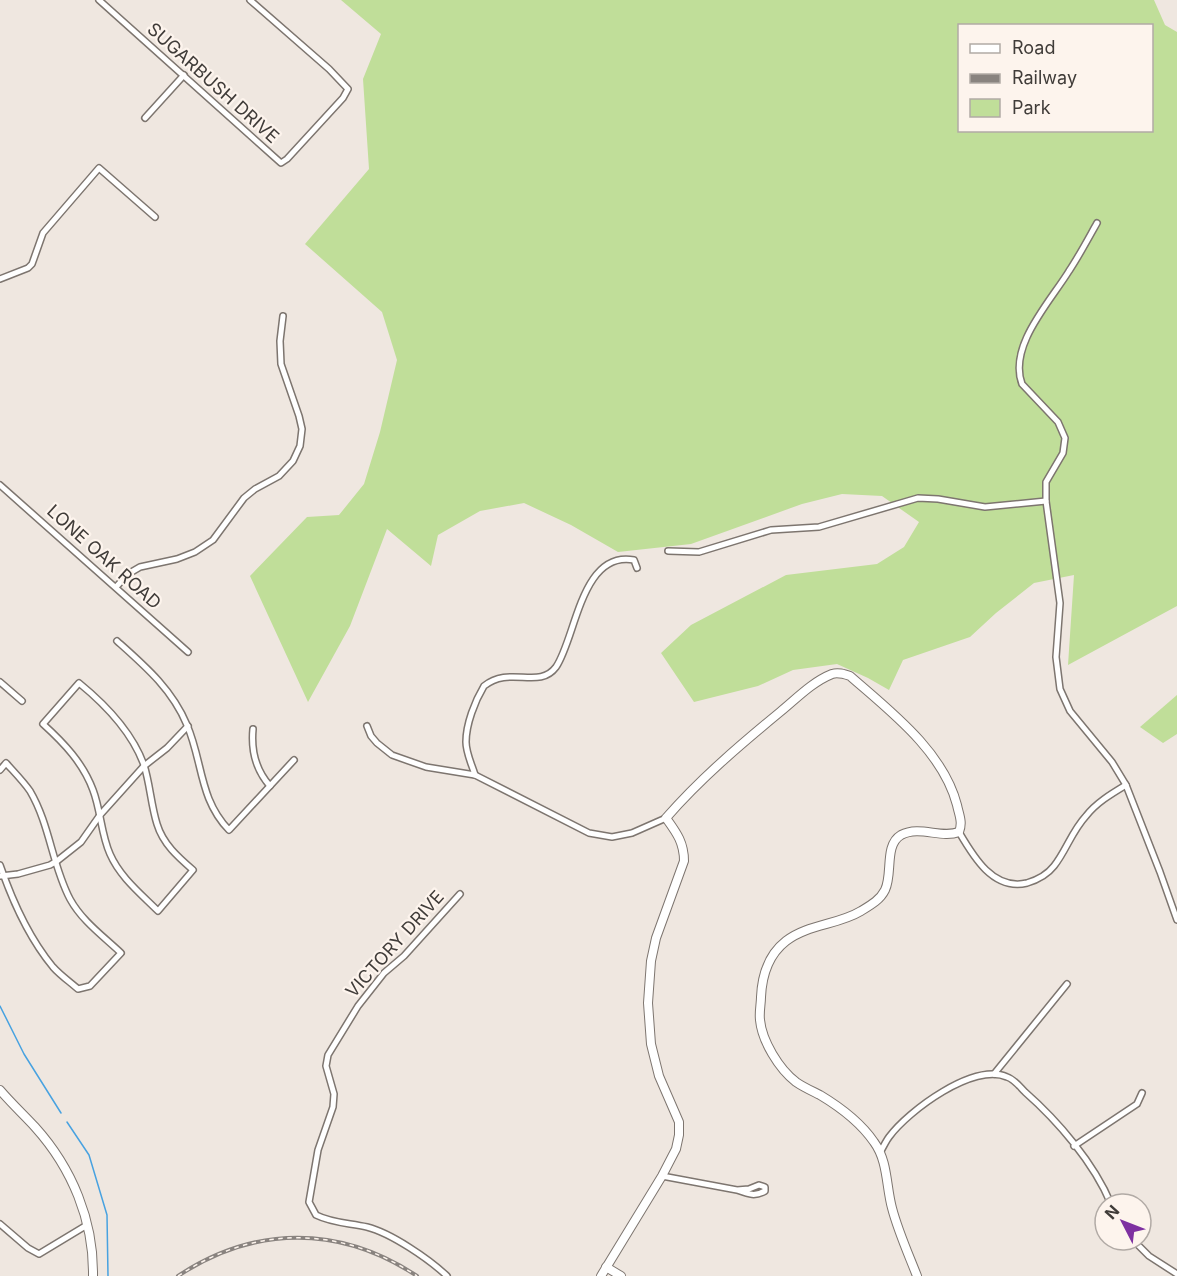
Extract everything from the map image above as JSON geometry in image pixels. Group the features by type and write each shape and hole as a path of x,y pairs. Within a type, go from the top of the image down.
{"street":[{"name":"SUGARBUSH DRIVE","path":"99,0 281,163 343,98 348,89 329,69 250,0"},
{"path":"145,118 184,75"},
{"path":"0,279 28,268 32,264 43,233 99,168 155,217"},
{"path":"1097,223 1028,335 1019,363 1022,384 1058,422 1065,438 1063,453 1046,482 1046,501 1060,603 1056,669 1060,689 1070,711 1112,762 1125,785 1177,920"},
{"path":"116,587 128,574 140,567 177,559 195,552 213,540 244,498 279,476 293,461 300,446 302,429 281,364 280,341 283,316"},
{"name":"LONE OAK ROAD","path":"0,484 188,652"},
{"path":"668,551 699,552 771,530 819,527 918,498 985,507 1046,501"},
{"path":"475,775 466,743 473,712 484,686 503,676 537,678 550,673 561,657 584,595 603,568 618,560 634,560 638,568"},
{"path":"117,641 153,673 174,699 188,726 209,803 229,830 294,760"},
{"path":"367,726 377,743 392,755 426,767 475,775 589,833 612,837 632,833 666,818 690,790 729,754 813,685 834,673 850,676 916,735 943,773 955,799 962,825 959,832 951,835 932,831 912,831 900,835 891,848 889,880 874,903 849,918 811,928 795,935 774,953 765,968 760,1020 764,1036 776,1059 796,1083 821,1096 850,1117 867,1132 880,1153 894,1216 917,1276"},
{"path":"0,682 22,700"},
{"path":"79,683 102,702 134,743 144,766 157,826 174,853 193,870 158,911 132,886 117,867 105,839 100,815 93,790 79,762 65,744 44,724 79,683"},
{"path":"2,876 29,872 57,861 81,842 100,815 144,766 167,748 188,726"},
{"path":"253,729 254,759 270,786"},
{"path":"0,770 6,763 30,793 39,810 57,861 58,873 71,900 85,920 121,953 87,988 78,989 55,968 39,948 2,876 0,865"},
{"path":"959,832 973,857 993,876 1020,884 1036,880 1053,867 1086,816 1103,800 1125,785"},
{"path":"601,1276 662,1176 680,1136 679,1122 659,1076 651,1038 648,994 651,961 658,930 684,861 684,849 680,837 666,818"},
{"name":"VICTORY DRIVE","path":"447,1276 419,1254 368,1227 316,1215 309,1202 318,1150 333,1107 334,1094 326,1066 328,1055 358,1006 384,973 404,956 460,894"},
{"path":"994,1074 1067,984"},
{"path":"880,1153 894,1131 927,1102 961,1083 982,1075 994,1074 1008,1077 1048,1112 1092,1167 1107,1192"},
{"path":"0,1090 36,1128 65,1167 75,1187 87,1224 93,1276"},
{"path":"1074,1146 1137,1104 1142,1093"},
{"path":"662,1176 737,1190"},
{"path":"0,1224 28,1248 39,1254 87,1224"},
{"path":"1145,1252 1177,1274"},
{"path":"606,1267 621,1276"}],"green space":[{"path":"341,0 1154,0 1165,25 1177,32 1177,606 1068,665 1074,575 1034,583 970,637 903,660 889,690 837,664 793,670 758,686 694,702 661,653 691,625 786,575 877,564 904,547 919,522 882,496 842,494 802,504 691,544 618,552 571,525 524,503 480,511 438,535 431,566 387,529 350,626 308,702 250,576 307,517 339,515 364,484 380,432 397,360 382,312 305,244 369,169 363,79 381,34"},
{"path":"1177,695 1177,734 1163,743 1140,727"}],"waterway":[{"path":"0,1006 24,1054 61,1113"},
{"path":"67,1122 89,1155 107,1215 108,1276"}],"railway":[{"path":"178,1276 207,1259 237,1247 267,1240 298,1238 328,1240 358,1247 388,1259 417,1276"}]}
